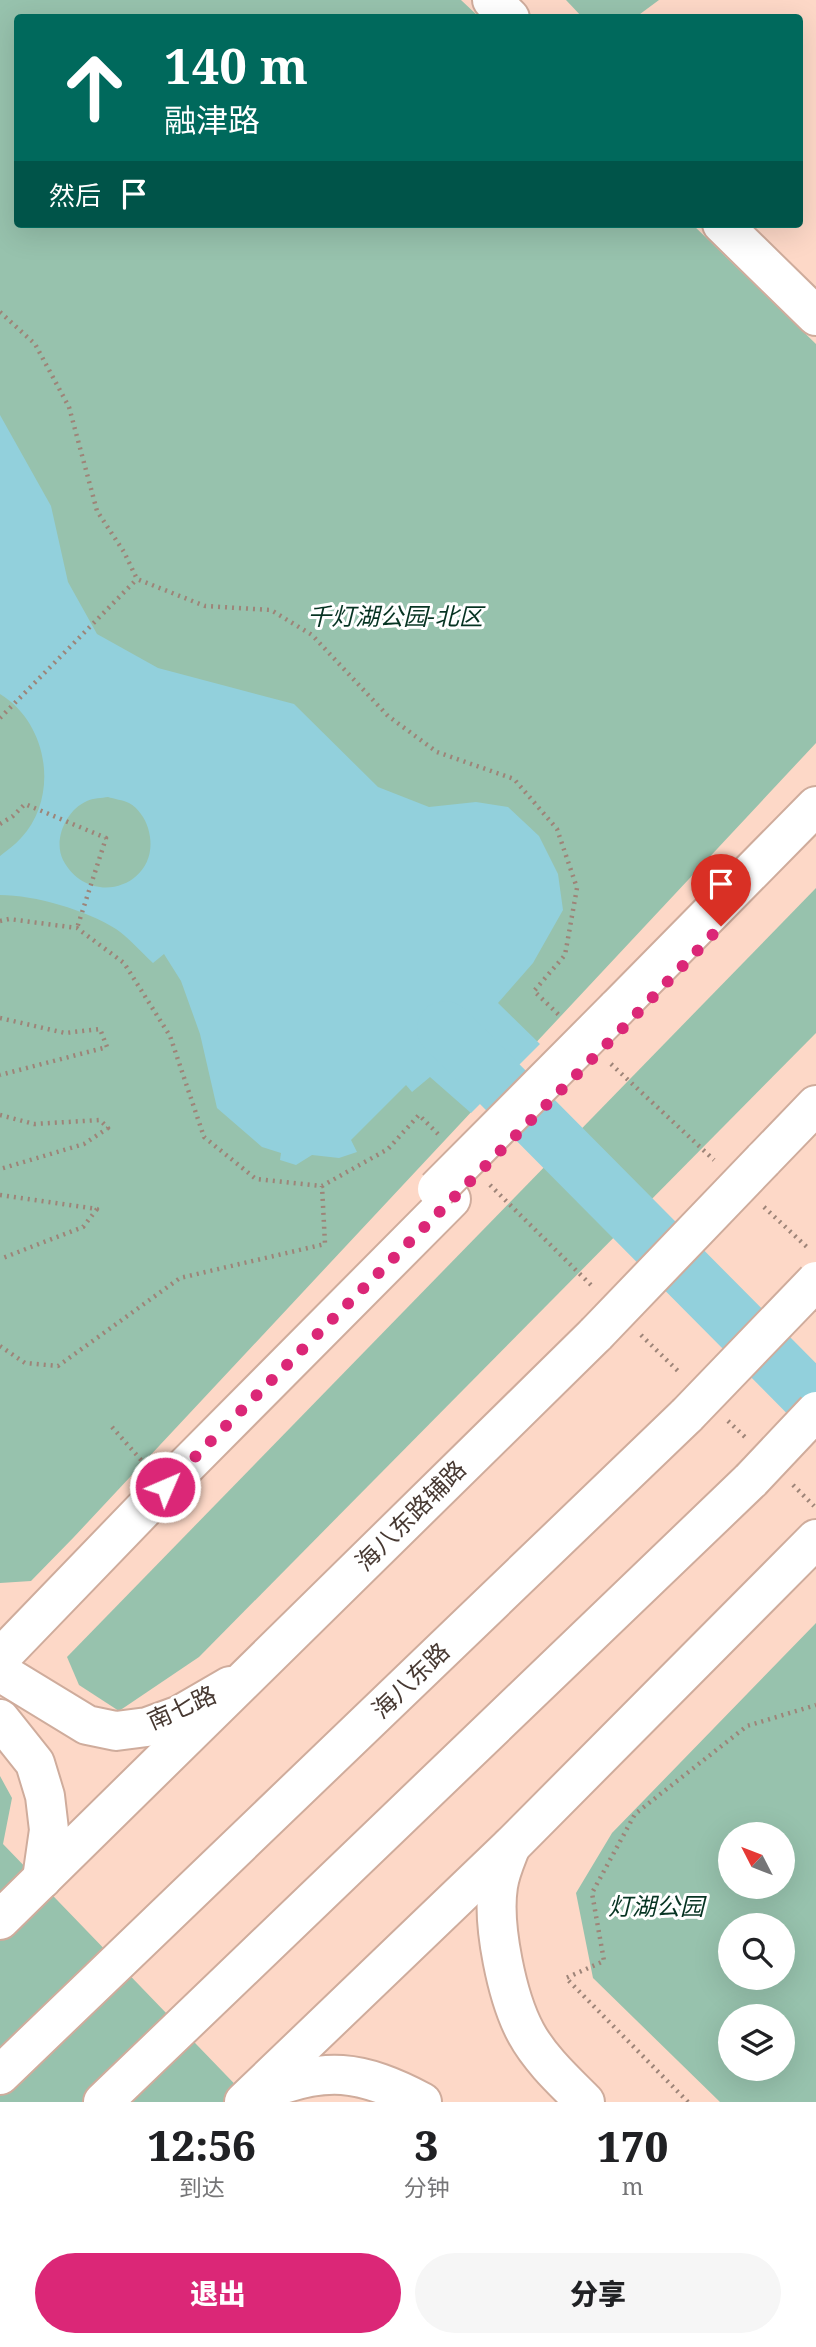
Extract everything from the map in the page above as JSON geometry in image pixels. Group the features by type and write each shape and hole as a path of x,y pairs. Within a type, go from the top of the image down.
{"main road":[{"path":"492,0 506,14"},
{"path":"518,0 532,14"},
{"path":"726,228 816,316"},
{"path":"748,228 816,294"},
{"path":"622,1016 816,806"},
{"path":"0,1658 444,1194 816,827"},
{"name":"海八东路辅路","path":"0,1920 596,1334 816,1105"},
{"path":"0,1633 152,1472 444,1194"},
{"name":"海八东路","path":"0,2075 687,1415 816,1281"},
{"path":"103,2102 751,1480 816,1412"},
{"path":"246,2100 512,1845 813,1542"},
{"name":"南七路","path":"0,1672 87,1725 116,1731 147,1727 180,1715 250,1675"},
{"path":"0,1719 35,1763 45,1796 49,1830 42,1879"},
{"path":"512,1845 500,1873 497,1890 501,1949 507,1980 517,2014 527,2035 560,2078 585,2102"},
{"path":"246,2100 289,2080 324,2074 362,2076 402,2091 422,2102"}],"path":[{"path":"0,312 35,344 69,407 97,511 124,552 137,579 205,606 271,610 312,635 388,716 437,752 514,779 557,829 577,888 565,955 534,991 566,1022"},
{"path":"0,718 137,579"},
{"path":"0,824 25,804 106,838 77,928"},
{"path":"0,920 77,928 124,963 170,1036 204,1137 256,1179 322,1186 388,1149 419,1115"},
{"path":"0,1018 65,1033 100,1030 107,1047 0,1075"},
{"path":"606,1059 716,1162"},
{"path":"0,1115 34,1125 100,1120 108,1128 84,1144 0,1168"},
{"path":"0,1346 25,1363 58,1366 180,1278 326,1244 322,1186"},
{"path":"0,1195 97,1209 83,1227 0,1259"},
{"path":"756,1199 816,1255"},
{"path":"112,1427 152,1472"},
{"path":"688,2102 566,1978 604,1961 592,1893 635,1814 747,1726 816,1705"}],"green space":[{"name":"千灯湖公园-北区","path":"0,0 461,0 476,14 14,14 14,228 696,228 816,344 816,743 74,1537 31,1581 0,1583"},
{"path":"566,0 659,0 640,14 579,14"},
{"path":"816,888 816,1033 199,1657 119,1711 79,1685 67,1657"},
{"name":"灯湖公园","path":"816,1623 816,2102 720,2102 593,1978 576,1893 612,1833"},
{"path":"0,1776 12,1798 3,1844 252,2102 0,2102"}],"water":[{"path":"0,415 51,506 68,582 97,634 158,668 294,704 378,787 429,807 476,802 508,807 539,836 558,874 563,910 533,963 498,1003 540,1044 471,1113 430,1077 412,1092 406,1085 351,1140 357,1152 339,1158 312,1155 296,1165 280,1160 281,1153 262,1147 217,1108 200,1034 181,981 164,954 153,963 121,933 104,922 44,901 0,895 0,856 19,841 33,821 41,802 44,782 38,741 29,723 16,707 0,694","holes":["108,797 129,803 141,814 148,828 150,848 146,864 136,876 122,884 107,887 90,885 75,876 63,860 60,844 63,826 73,811 89,800"]}],"waterway":[{"path":"445,1029 816,1403"}],"route":[{"path":"165,1487 627,1024 721,926"}]}
